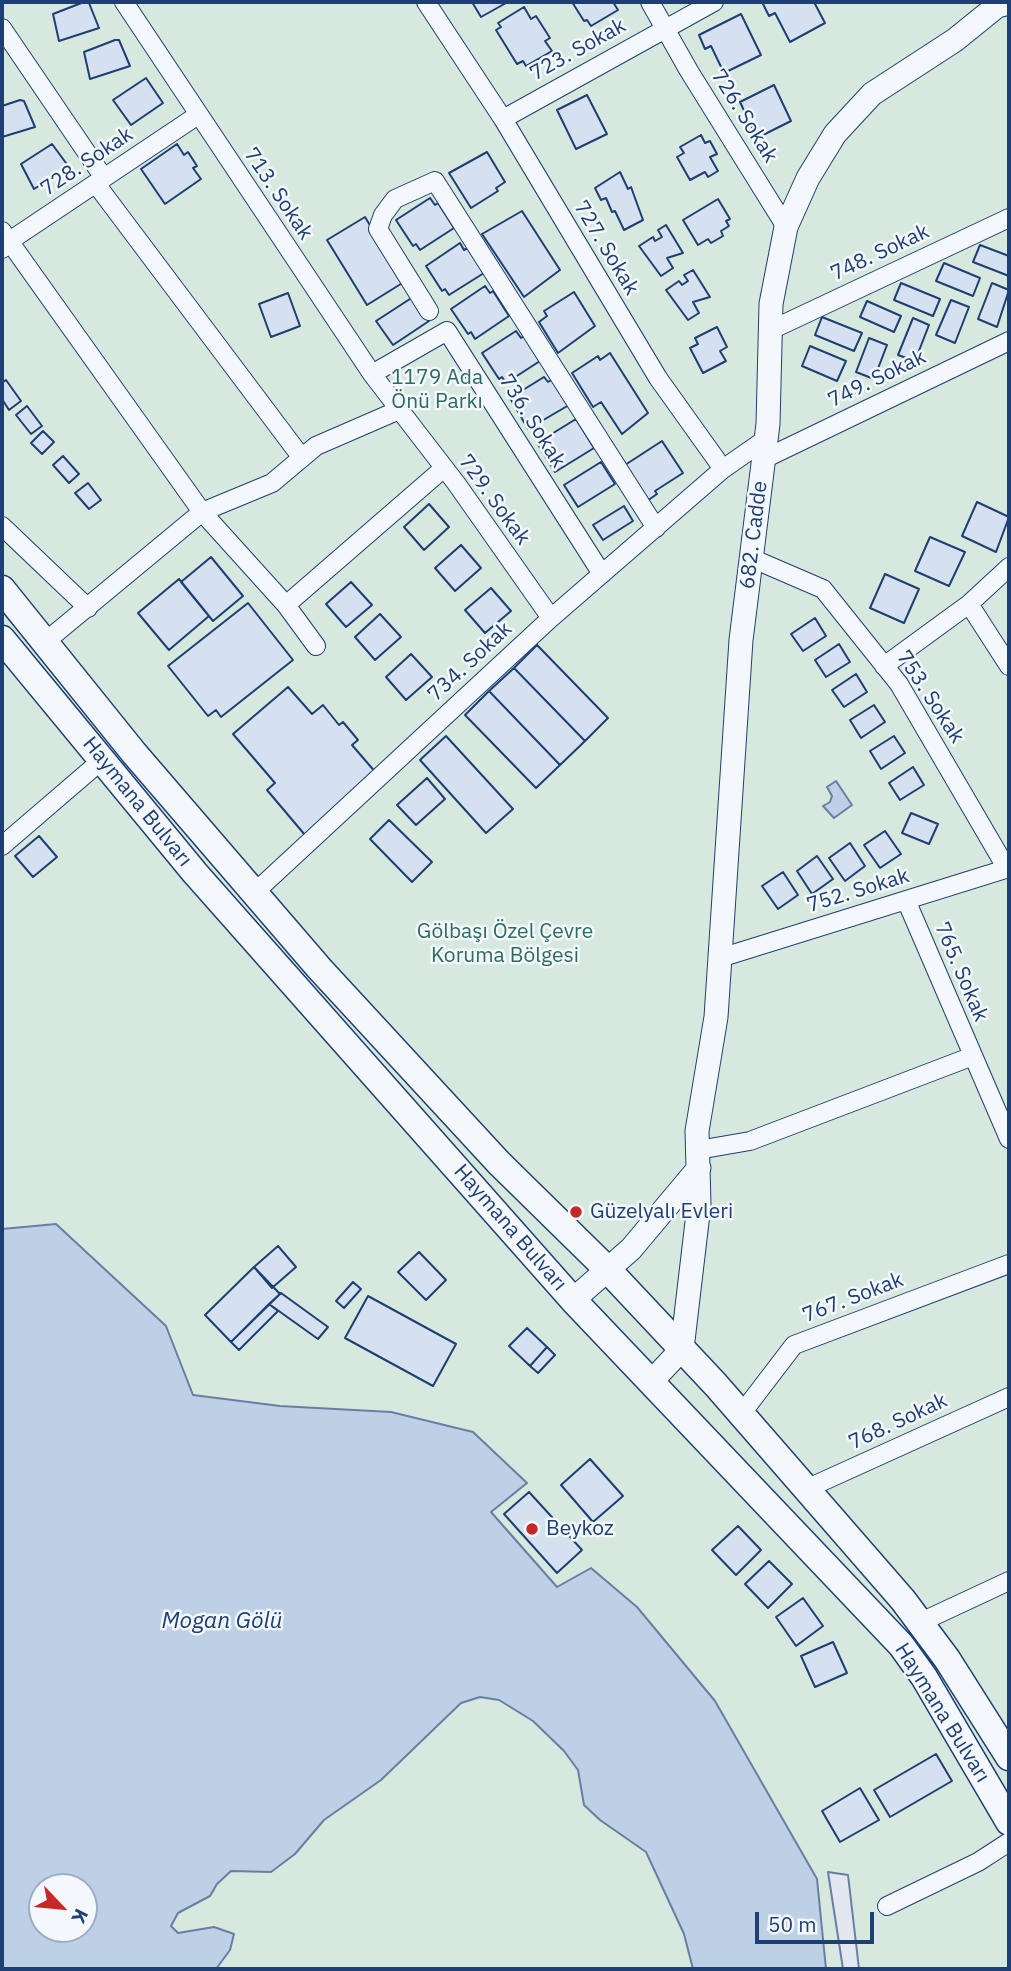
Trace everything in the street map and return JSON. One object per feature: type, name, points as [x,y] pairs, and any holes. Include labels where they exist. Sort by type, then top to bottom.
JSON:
[{"type":"highway","name":"Haymana Bulvarı","points":[[2,589],[253,894],[499,1163],[608,1270],[742,1413],[921,1622],[1006,1744]]},
{"type":"highway","name":"Haymana Bulvarı","points":[[2,639],[195,873],[573,1300],[901,1645],[941,1705],[1009,1822]]},
{"type":"main road","name":"682. Cadde","points":[[682,1349],[699,1205],[698,1131],[716,1017],[741,640],[765,449],[771,304],[786,227],[808,178],[835,134],[872,94],[1002,8]]},
{"type":"main road","points":[[573,1300],[608,1270],[656,1221],[699,1159]]},
{"type":"main road","points":[[652,1381],[682,1349]]},
{"type":"street","name":"713. Sokak","points":[[124,2],[372,374],[399,410]]},
{"type":"street","name":"727. Sokak","points":[[426,2],[503,118],[658,378],[723,469]]},
{"type":"street","name":"726. Sokak","points":[[650,2],[689,71],[786,227]]},
{"type":"street","name":"723. Sokak","points":[[503,118],[714,2]]},
{"type":"street","points":[[2,28],[100,181],[302,458]]},
{"type":"street","name":"728. Sokak","points":[[4,241],[198,115]]},
{"type":"street","points":[[429,311],[378,229],[383,215],[395,199],[435,181],[656,528]]},
{"type":"street","name":"748. Sokak","points":[[771,330],[1009,218]]},
{"type":"street","points":[[4,241],[202,512],[286,605],[316,646]]},
{"type":"street","name":"736. Sokak","points":[[372,374],[447,331],[602,574]]},
{"type":"street","name":"749. Sokak","points":[[765,449],[1009,341]]},
{"type":"street","points":[[45,642],[202,512],[272,483],[316,446],[399,410]]},
{"type":"street","name":"729. Sokak","points":[[399,410],[444,468],[551,618]]},
{"type":"street","points":[[723,469],[765,449]]},
{"type":"street","points":[[286,605],[444,468]]},
{"type":"street","name":"734. Sokak","points":[[253,894],[551,618],[723,469]]},
{"type":"street","points":[[5,536],[88,608]]},
{"type":"street","name":"753. Sokak","points":[[751,558],[823,589],[899,684],[1008,868]]},
{"type":"street","points":[[884,666],[969,604],[1009,567]]},
{"type":"street","points":[[969,604],[1009,666]]},
{"type":"street","points":[[2,846],[102,760]]},
{"type":"street","name":"752. Sokak","points":[[720,958],[1008,868]]},
{"type":"street","name":"765. Sokak","points":[[906,900],[1009,1139]]},
{"type":"street","points":[[699,1159],[973,1056]]},
{"type":"street","name":"767. Sokak","points":[[742,1413],[794,1345],[1009,1264]]},
{"type":"street","name":"768. Sokak","points":[[806,1489],[1009,1397]]},
{"type":"street","points":[[921,1622],[1009,1581]]},
{"type":"street","points":[[887,1906],[978,1863],[1009,1842]]},
{"type":"green space","name":"Gölbaşı Özel Çevre Koruma Bölgesi","points":[[2,2],[1009,2],[1009,1969],[2,1969]]},
{"type":"shaded area","points":[[828,1872],[848,1875],[859,1969],[843,1969]]},
{"type":"water","points":[[836,781],[852,805],[834,818],[823,806],[830,802],[832,796],[827,787]]},
{"type":"water","name":"Mogan Gölü","points":[[56,1224],[166,1326],[193,1395],[280,1406],[391,1412],[473,1432],[527,1483],[491,1512],[557,1587],[591,1568],[637,1607],[715,1701],[817,1879],[826,1969],[693,1969],[684,1934],[646,1852],[600,1820],[584,1805],[578,1770],[564,1751],[533,1721],[499,1700],[480,1697],[461,1703],[381,1780],[324,1820],[295,1854],[271,1872],[231,1871],[217,1884],[210,1896],[178,1913],[171,1926],[178,1933],[214,1927],[234,1934],[230,1950],[216,1969],[2,1969],[2,1229]]},
{"type":"building","points":[[84,2],[89,3],[99,28],[59,41],[53,14]]},
{"type":"building","points":[[472,2],[505,2],[506,3],[481,17]]},
{"type":"building","points":[[572,2],[613,2],[618,10],[591,26],[587,20],[584,21]]},
{"type":"building","points":[[814,2],[825,23],[790,42],[775,13],[769,16],[763,4]]},
{"type":"building","points":[[524,7],[531,19],[536,16],[550,38],[545,41],[552,51],[526,66],[523,61],[517,64],[496,30],[501,27],[498,23]]},
{"type":"building","points":[[741,14],[761,55],[724,73],[711,46],[705,49],[699,35]]},
{"type":"building","points":[[119,40],[130,66],[90,79],[84,52]]},
{"type":"building","points":[[146,78],[163,103],[131,125],[113,100]]},
{"type":"building","points":[[774,85],[791,121],[757,138],[740,102]]},
{"type":"building","points":[[587,95],[607,134],[576,149],[557,110]]},
{"type":"building","points":[[24,101],[35,127],[2,137],[2,106]]},
{"type":"building","points":[[701,135],[705,143],[710,141],[717,154],[710,157],[718,171],[708,177],[705,172],[690,180],[677,157],[684,153],[680,147]]},
{"type":"building","points":[[52,144],[69,167],[34,189],[21,164]]},
{"type":"building","points":[[177,144],[184,155],[188,152],[197,166],[193,168],[201,179],[165,204],[141,169]]},
{"type":"building","points":[[487,152],[505,182],[496,188],[498,191],[471,208],[449,173]]},
{"type":"building","points":[[620,172],[628,189],[631,187],[643,220],[624,230],[615,211],[612,212],[606,198],[601,200],[595,188]]},
{"type":"building","points":[[430,198],[435,205],[438,203],[454,228],[420,250],[416,244],[413,246],[396,220]]},
{"type":"building","points":[[718,199],[730,219],[726,221],[729,226],[721,231],[723,236],[711,243],[708,239],[698,245],[683,220]]},
{"type":"building","points":[[522,211],[560,270],[524,297],[482,234]]},
{"type":"building","points":[[365,217],[404,282],[367,305],[327,240]]},
{"type":"building","points":[[666,225],[683,253],[667,258],[673,268],[661,276],[639,246],[653,237],[655,241],[662,237],[658,230]]},
{"type":"building","points":[[460,243],[464,250],[468,248],[484,273],[449,295],[445,289],[442,291],[426,266]]},
{"type":"building","points":[[980,245],[1009,256],[1009,276],[973,262]]},
{"type":"building","points":[[944,263],[980,278],[973,296],[936,281]]},
{"type":"building","points":[[693,270],[710,297],[693,302],[699,313],[688,320],[666,290],[679,281],[682,285],[688,281],[684,275]]},
{"type":"building","points":[[901,283],[940,299],[933,316],[894,300]]},
{"type":"building","points":[[992,283],[1009,290],[997,327],[978,319]]},
{"type":"building","points":[[485,286],[490,293],[493,291],[509,316],[475,339],[471,332],[468,334],[451,309]]},
{"type":"building","points":[[574,292],[595,326],[558,353],[539,322],[547,316],[544,311]]},
{"type":"building","points":[[288,293],[300,326],[271,337],[259,304]]},
{"type":"building","points":[[413,297],[429,321],[393,345],[376,321]]},
{"type":"building","points":[[951,300],[969,307],[955,343],[936,335]]},
{"type":"building","points":[[867,301],[901,316],[894,332],[860,317]]},
{"type":"building","points":[[822,317],[862,333],[854,351],[815,335]]},
{"type":"building","points":[[913,318],[929,325],[915,361],[898,355]]},
{"type":"building","points":[[717,327],[727,347],[720,351],[726,361],[703,373],[690,348],[698,344],[695,338]]},
{"type":"building","points":[[516,331],[521,338],[524,336],[540,361],[506,383],[502,377],[499,379],[482,353]]},
{"type":"building","points":[[869,338],[887,345],[874,379],[856,372]]},
{"type":"building","points":[[810,346],[846,361],[837,381],[802,366]]},
{"type":"building","points":[[610,353],[648,413],[622,434],[601,402],[593,407],[572,373],[598,356],[600,360]]},
{"type":"building","points":[[544,377],[548,382],[553,379],[569,405],[528,429],[510,398]]},
{"type":"building","points":[[6,380],[21,401],[9,410],[2,399],[2,383]]},
{"type":"building","points":[[27,406],[42,426],[31,434],[16,415]]},
{"type":"building","points":[[576,419],[594,448],[555,472],[537,443]]},
{"type":"building","points":[[43,431],[54,442],[42,454],[31,443]]},
{"type":"building","points":[[662,441],[683,473],[655,491],[657,494],[647,501],[625,465]]},
{"type":"building","points":[[63,456],[79,474],[69,483],[53,465]]},
{"type":"building","points":[[601,462],[615,484],[578,507],[564,485]]},
{"type":"building","points":[[88,483],[101,500],[89,509],[75,493]]},
{"type":"building","points":[[977,502],[1009,517],[996,552],[962,536]]},
{"type":"building","points":[[429,504],[449,527],[424,550],[404,527]]},
{"type":"building","points":[[429,504],[449,527],[424,550],[404,527]]},
{"type":"building","points":[[624,506],[633,521],[603,540],[593,525]]},
{"type":"building","points":[[930,537],[965,552],[949,586],[915,571]]},
{"type":"building","points":[[461,545],[481,568],[455,591],[435,568]]},
{"type":"building","points":[[211,557],[243,596],[213,621],[181,582]]},
{"type":"building","points":[[885,574],[919,589],[904,623],[870,608]]},
{"type":"building","points":[[179,579],[209,616],[169,650],[138,613]]},
{"type":"building","points":[[351,582],[372,605],[346,627],[326,604]]},
{"type":"building","points":[[491,588],[511,611],[485,633],[465,610]]},
{"type":"building","points":[[248,603],[293,660],[221,717],[216,710],[208,716],[168,666]]},
{"type":"building","points":[[380,614],[401,637],[375,660],[355,637]]},
{"type":"building","points":[[815,618],[826,636],[803,651],[791,634]]},
{"type":"building","points":[[839,644],[850,662],[826,677],[815,660]]},
{"type":"building","points":[[537,645],[608,718],[585,741],[514,668]]},
{"type":"building","points":[[411,654],[432,677],[406,700],[386,677]]},
{"type":"building","points":[[514,668],[585,741],[560,765],[489,691]]},
{"type":"building","points":[[856,674],[867,692],[844,707],[832,690]]},
{"type":"building","points":[[288,687],[312,714],[323,705],[339,725],[343,722],[358,740],[352,745],[377,774],[305,835],[267,790],[275,783],[233,734]]},
{"type":"building","points":[[489,691],[560,765],[536,788],[465,715]]},
{"type":"building","points":[[874,705],[885,722],[861,738],[850,720]]},
{"type":"building","points":[[446,736],[513,809],[486,833],[420,760]]},
{"type":"building","points":[[894,736],[905,753],[881,769],[870,751]]},
{"type":"building","points":[[913,767],[924,785],[900,800],[889,783]]},
{"type":"building","points":[[427,778],[445,799],[416,825],[397,805]]},
{"type":"building","points":[[911,813],[938,824],[929,844],[902,833]]},
{"type":"building","points":[[389,820],[432,862],[412,882],[370,839]]},
{"type":"building","points":[[885,831],[901,854],[880,868],[864,845]]},
{"type":"building","points":[[39,836],[57,857],[33,877],[15,856]]},
{"type":"building","points":[[850,843],[865,866],[845,881],[829,858]]},
{"type":"building","points":[[817,856],[833,879],[812,894],[797,871]]},
{"type":"building","points":[[783,872],[798,895],[778,909],[762,886]]},
{"type":"building","points":[[278,1246],[296,1267],[272,1288],[254,1267]]},
{"type":"building","points":[[419,1252],[446,1280],[426,1300],[398,1272]]},
{"type":"building","points":[[254,1267],[280,1294],[231,1342],[205,1315]]},
{"type":"building","points":[[353,1282],[361,1289],[344,1308],[336,1301]]},
{"type":"building","points":[[281,1293],[328,1327],[318,1339],[269,1304]]},
{"type":"building","points":[[368,1296],[456,1344],[433,1386],[345,1338]]},
{"type":"building","points":[[269,1304],[278,1311],[239,1350],[231,1342]]},
{"type":"building","points":[[527,1328],[547,1347],[530,1366],[509,1346]]},
{"type":"building","points":[[547,1347],[555,1355],[538,1373],[530,1366]]},
{"type":"building","points":[[590,1459],[623,1496],[593,1522],[561,1485]]},
{"type":"building","points":[[529,1492],[582,1550],[557,1573],[504,1514]]},
{"type":"building","points":[[738,1526],[761,1550],[736,1575],[712,1550]]},
{"type":"building","points":[[769,1561],[792,1584],[768,1608],[745,1584]]},
{"type":"building","points":[[803,1598],[823,1626],[796,1646],[776,1617]]},
{"type":"building","points":[[833,1642],[847,1673],[815,1687],[801,1656]]},
{"type":"building","points":[[936,1754],[952,1781],[890,1817],[874,1790]]},
{"type":"building","points":[[860,1788],[879,1820],[840,1842],[822,1811]]},
{"type":"place","name":"Güzelyalı Evleri","points":[[576,1212]]},
{"type":"place","name":"Beykoz","points":[[532,1529]]},
{"type":"park label","name":"1179 Ada Önü Parkı","points":[[437,390]]}]
